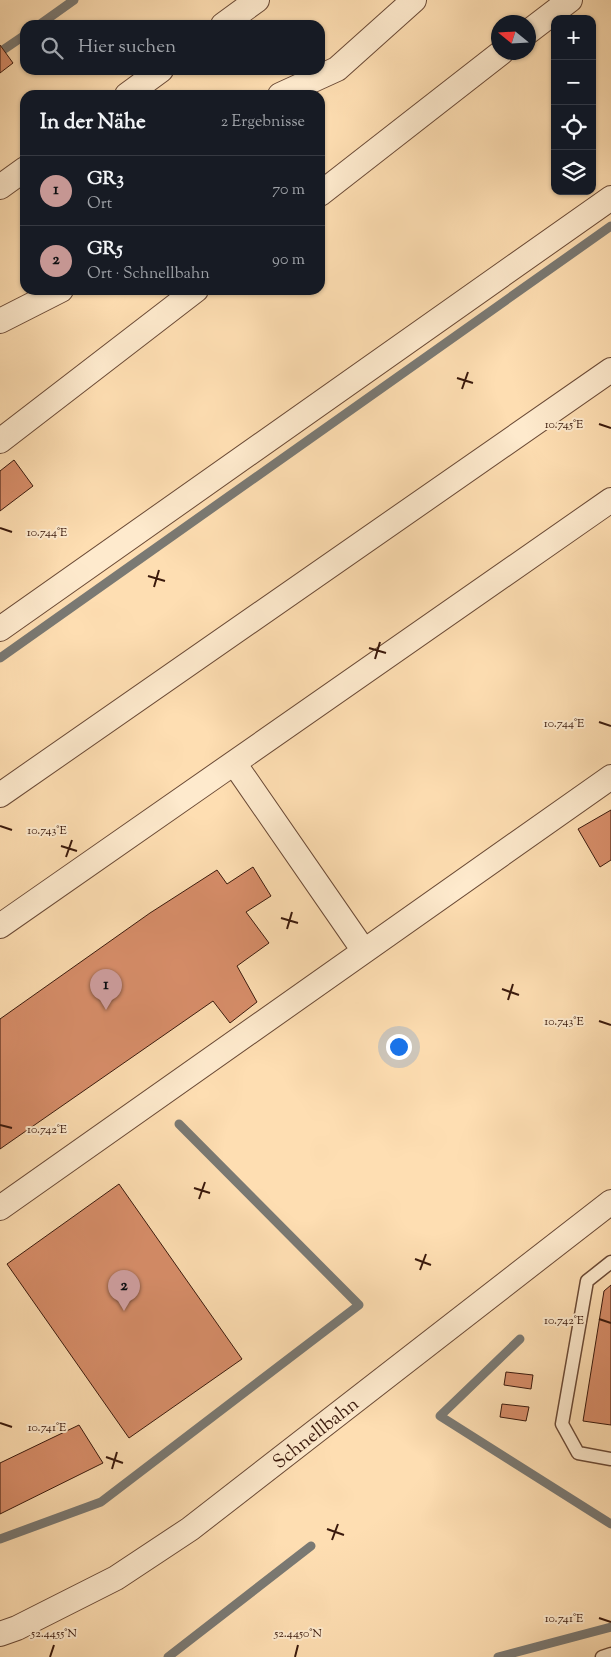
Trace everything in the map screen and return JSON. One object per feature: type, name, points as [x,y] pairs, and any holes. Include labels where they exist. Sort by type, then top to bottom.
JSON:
[{"type":"street","points":[[230,20],[257,0]]},
{"type":"street","points":[[315,90],[414,0]]},
{"type":"street","points":[[536,26],[570,0]]},
{"type":"street","points":[[325,190],[492,60]]},
{"type":"street","points":[[325,74],[337,69]]},
{"type":"street","points":[[134,90],[154,75]]},
{"type":"street","points":[[291,90],[324,75]]},
{"type":"street","points":[[0,629],[611,198]]},
{"type":"street","points":[[0,322],[51,295]]},
{"type":"street","points":[[0,442],[190,295]]},
{"type":"street","points":[[0,795],[611,370]]},
{"type":"street","points":[[0,926],[611,500]]},
{"type":"street","points":[[234,763],[364,951]]},
{"type":"street","points":[[0,1208],[611,777]]},
{"type":"street","name":"Schnellbahn","points":[[0,1634],[17,1628],[116,1578],[190,1529],[611,1202]]},
{"type":"lane","points":[[611,1262],[587,1281],[562,1424],[578,1453],[611,1459]]},
{"type":"lane","points":[[602,1657],[611,1654]]},
{"type":"building","points":[[0,45],[13,63],[0,73]]},
{"type":"building","points":[[14,460],[33,486],[0,511],[0,471]]},
{"type":"building","points":[[611,810],[611,860],[600,867],[578,829]]},
{"type":"building","points":[[253,867],[271,896],[246,912],[269,943],[237,966],[257,1002],[230,1023],[213,1001],[0,1149],[0,1019],[150,913],[217,870],[227,884]]},
{"type":"building","points":[[119,1184],[242,1359],[129,1438],[7,1264]]},
{"type":"building","points":[[611,1285],[611,1425],[583,1421],[604,1291]]},
{"type":"building","points":[[506,1372],[533,1375],[531,1389],[504,1385]]},
{"type":"building","points":[[502,1404],[529,1407],[526,1421],[500,1417]]},
{"type":"building","points":[[79,1425],[103,1463],[0,1514],[0,1463]]},
{"type":"waterway","points":[[46,20],[74,0]]},
{"type":"waterway","points":[[0,52],[20,38]]},
{"type":"waterway","points":[[0,658],[611,226]]},
{"type":"waterway","points":[[0,1539],[101,1502],[359,1305],[179,1124]]},
{"type":"waterway","points":[[520,1339],[440,1416],[611,1524]]},
{"type":"waterway","points":[[168,1657],[311,1546]]},
{"type":"waterway","points":[[498,1657],[611,1627]]},
{"type":"place","name":"GR3","points":[[106,1010]]},
{"type":"place","name":"GR5","points":[[124,1311]]}]
